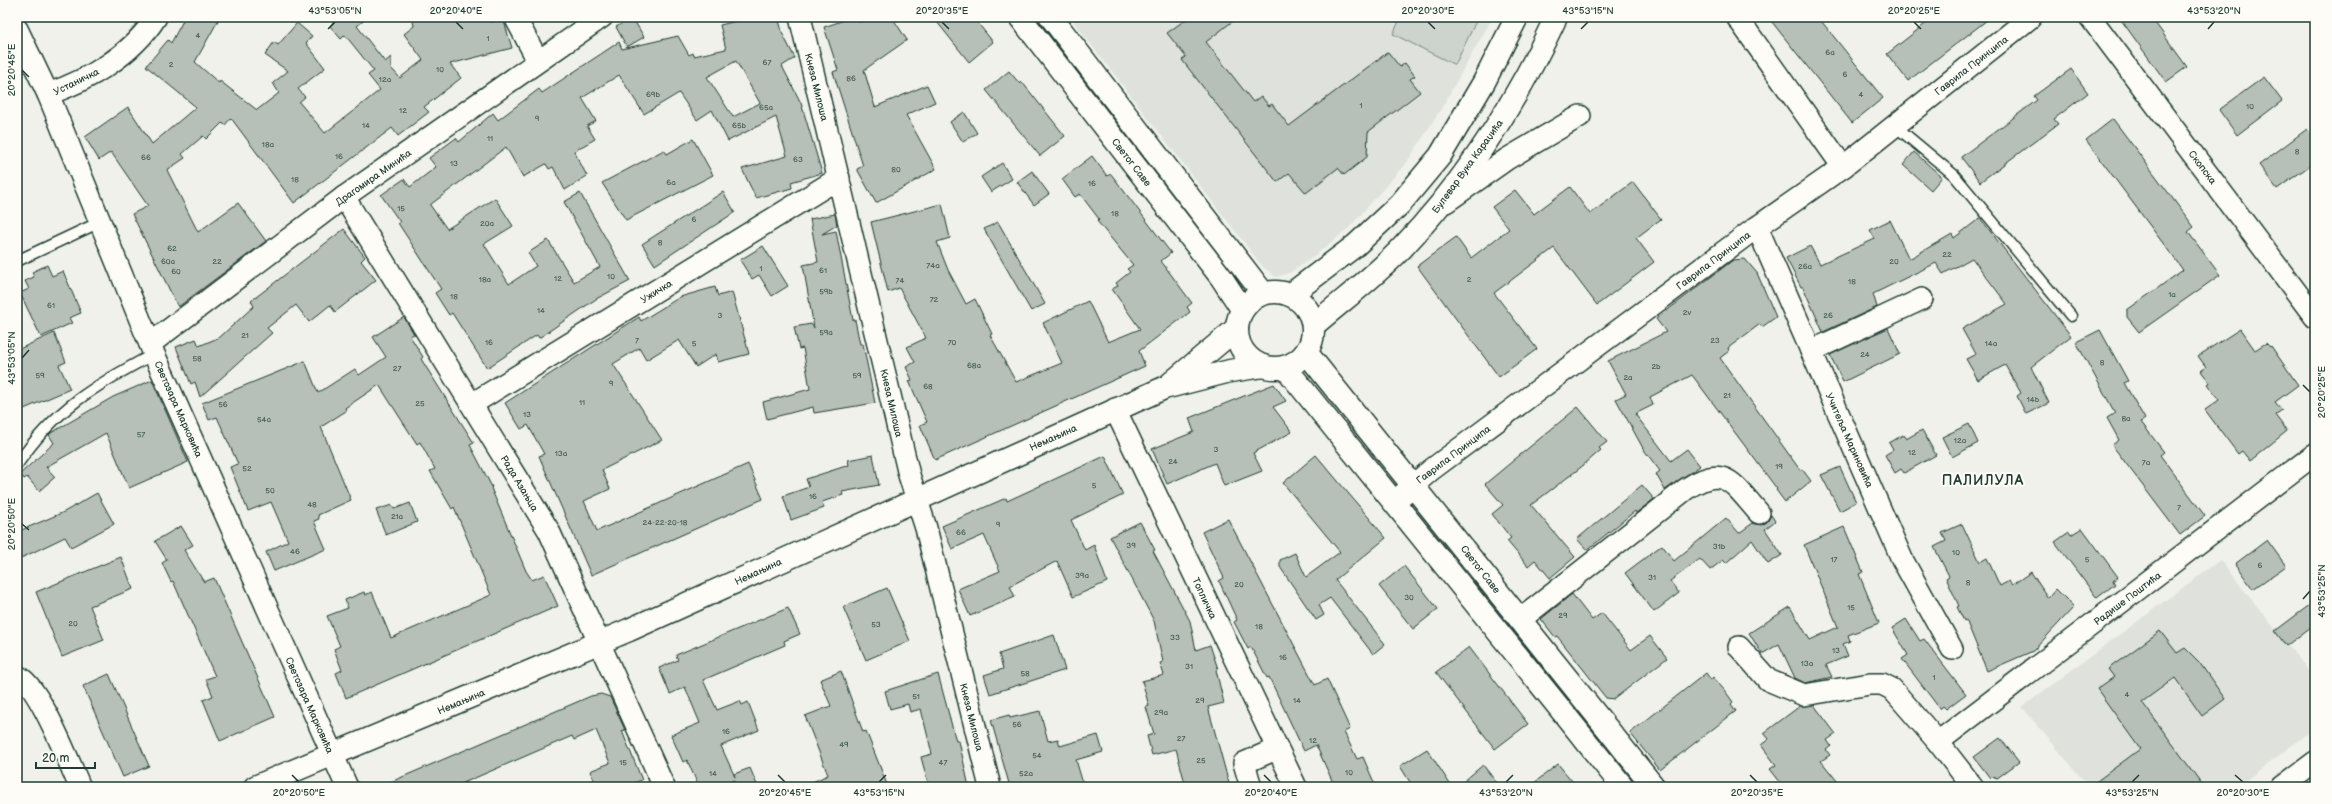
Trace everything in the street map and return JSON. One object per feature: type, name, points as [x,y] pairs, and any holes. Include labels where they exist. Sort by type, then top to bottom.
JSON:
[{"type":"main road","name":"Светог Саве","points":[[1020,17],[1216,271],[1239,319]]},
{"type":"main road","points":[[1051,17],[1263,293]]},
{"type":"main road","points":[[1290,295],[1356,245],[1400,204],[1440,156],[1484,82],[1517,17]]},
{"type":"main road","name":"Булевар Вука Караџића","points":[[1314,325],[1400,250],[1437,208],[1496,128],[1533,66],[1556,17]]},
{"type":"main road","points":[[1164,388],[1239,319],[1251,300],[1263,293],[1274,291],[1290,295],[1298,299],[1306,308],[1314,325],[1311,343],[1306,352],[1296,362],[1278,369],[1262,366],[1243,352],[1238,340],[1239,319]]},
{"type":"main road","name":"Светог Саве","points":[[1306,352],[1654,787]]},
{"type":"main road","name":"Немањина","points":[[255,787],[600,642],[1164,388],[1230,371],[1262,366]]},
{"type":"main road","points":[[1285,367],[1623,787]]},
{"type":"street","name":"Устаничка","points":[[48,94],[92,75],[121,55],[156,17]]},
{"type":"street","points":[[516,17],[538,61]]},
{"type":"street","name":"Драгомира Минића","points":[[152,349],[344,197],[602,17]]},
{"type":"street","name":"Кнеза Милоша","points":[[800,17],[916,499],[926,528],[990,787]]},
{"type":"street","points":[[1737,17],[1843,167]]},
{"type":"street","name":"Гаврила Принципа","points":[[1394,502],[1413,484],[1757,227],[1843,167],[2031,17]]},
{"type":"street","name":"Скопска","points":[[2090,17],[2315,317]]},
{"type":"street","name":"Светозара Марковића","points":[[17,29],[48,94],[152,349],[347,787]]},
{"type":"street","points":[[1437,208],[1507,159],[1580,116]]},
{"type":"street","name":"Ужичка","points":[[472,404],[839,178]]},
{"type":"street","name":"Рада Азањца","points":[[344,197],[549,531],[664,787]]},
{"type":"street","name":"Учитеља Мариновића","points":[[1757,227],[1902,559],[1952,650]]},
{"type":"street","points":[[1811,350],[1922,299]]},
{"type":"street","name":"Топличка","points":[[1115,409],[1276,749],[1296,787]]},
{"type":"street","name":"Радише Поштића","points":[[1938,742],[2315,454]]},
{"type":"street","points":[[1521,619],[1686,489],[1705,478],[1717,476],[1728,481],[1759,513]]},
{"type":"street","points":[[1739,647],[1768,680],[1804,695],[1870,684],[1882,684],[1892,689],[1938,742],[1973,787]]},
{"type":"street","points":[[19,677],[40,700],[80,787]]},
{"type":"street","points":[[1251,787],[1244,763],[1276,749]]},
{"type":"street","points":[[2282,787],[2315,762]]},
{"type":"lane","points":[[1894,125],[1954,175],[2071,316]]},
{"type":"lane","points":[[17,261],[100,222]]},
{"type":"lane","points":[[17,465],[48,424],[66,408],[152,349]]},
{"type":"shaded area","points":[[1070,17],[1493,17],[1441,109],[1407,162],[1349,228],[1308,261],[1289,273],[1276,277],[1262,266]]},
{"type":"shaded area","points":[[1401,17],[1478,17],[1455,65],[1393,34]]},
{"type":"shaded area","points":[[2220,560],[2315,679],[2315,728],[2237,787],[2089,787],[2022,707]]},
{"type":"building","points":[[185,17],[220,17],[195,62],[219,83],[220,81],[257,110],[279,93],[273,83],[288,71],[265,55],[274,42],[278,45],[297,23],[312,36],[306,43],[325,68],[298,89],[305,97],[299,102],[325,133],[380,90],[368,75],[374,71],[345,35],[341,39],[330,26],[340,17],[368,17],[357,26],[385,62],[391,57],[391,68],[400,78],[423,60],[404,34],[414,26],[412,17],[488,17],[490,22],[503,18],[512,48],[450,64],[461,78],[424,107],[429,112],[398,136],[392,128],[294,203],[231,118],[225,125],[222,123],[206,139],[203,136],[182,154],[185,158],[167,170],[198,232],[238,203],[266,241],[178,307],[132,214],[148,206],[111,152],[99,160],[85,137],[128,107],[152,144],[196,107],[146,66],[168,40],[171,43]]},
{"type":"building","points":[[632,17],[644,37],[627,47],[616,27]]},
{"type":"building","points":[[753,17],[778,17],[783,35],[795,58],[782,66],[801,103],[822,173],[791,182],[792,188],[756,198],[742,169],[787,156],[776,117],[728,141],[712,110],[697,120],[679,93],[644,114],[619,75],[582,98],[596,121],[587,126],[595,139],[574,151],[587,176],[565,190],[553,167],[549,169],[546,164],[523,177],[506,147],[430,205],[447,229],[495,198],[513,226],[484,244],[509,284],[536,266],[528,253],[548,240],[574,282],[600,267],[564,202],[580,193],[630,281],[596,299],[539,338],[537,335],[487,368],[452,313],[449,315],[435,293],[441,289],[398,223],[400,222],[381,195],[404,179],[410,187],[436,167],[429,158],[456,138],[459,142],[493,113],[498,120],[539,89],[542,93],[619,42],[622,49],[678,36],[689,55],[693,53],[694,56],[726,49],[720,25]],"holes":[[[736,61],[760,103],[733,117],[707,77]]]},
{"type":"building","points":[[857,17],[859,22],[875,17],[892,17],[907,40],[864,70],[875,107],[927,85],[935,102],[906,115],[936,169],[876,203],[857,169],[863,166],[833,72],[838,70],[824,27]]},
{"type":"building","points":[[933,17],[973,17],[993,42],[969,62]]},
{"type":"building","points":[[1189,17],[1238,17],[1206,42],[1253,102],[1261,96],[1269,106],[1272,104],[1289,126],[1388,52],[1400,67],[1405,63],[1415,76],[1410,79],[1420,92],[1368,132],[1367,157],[1344,175],[1338,168],[1306,193],[1289,173],[1277,182],[1182,60],[1186,57],[1167,33]]},
{"type":"building","points":[[1768,17],[1818,17],[1883,98],[1852,123]]},
{"type":"building","points":[[1934,17],[1991,17],[1908,81],[1887,54]]},
{"type":"building","points":[[2119,17],[2151,17],[2187,67],[2166,82]]},
{"type":"building","points":[[2071,69],[2088,93],[2054,119],[2058,124],[1980,182],[1961,157],[2037,100],[2034,96]]},
{"type":"building","points":[[1009,71],[1020,84],[1022,82],[1065,136],[1040,156],[986,90]]},
{"type":"building","points":[[2264,77],[2282,101],[2237,135],[2219,110]]},
{"type":"building","points":[[964,112],[977,133],[963,142],[950,122]]},
{"type":"building","points":[[2113,119],[2194,227],[2188,232],[2220,275],[2139,332],[2127,317],[2127,310],[2183,270],[2086,140]]},
{"type":"building","points":[[2307,129],[2315,140],[2315,162],[2277,189],[2259,165]]},
{"type":"building","points":[[693,139],[713,175],[626,220],[602,183],[664,150],[667,154]]},
{"type":"building","points":[[1914,152],[1942,177],[1931,190],[1903,165]]},
{"type":"building","points":[[1092,156],[1107,176],[1111,174],[1171,253],[1161,261],[1192,303],[1187,307],[1190,312],[1139,351],[1145,366],[935,460],[920,425],[927,422],[909,381],[912,380],[906,367],[915,362],[907,347],[926,338],[899,288],[888,292],[871,222],[942,204],[950,238],[937,242],[948,270],[966,304],[975,299],[992,334],[990,335],[1016,382],[1062,363],[1043,323],[1088,301],[1108,342],[1140,329],[1112,289],[1118,286],[1116,283],[1130,272],[1127,269],[1133,265],[1097,221],[1099,219],[1080,194],[1075,197],[1062,179]]},
{"type":"building","points":[[1002,163],[1012,179],[991,192],[981,177]]},
{"type":"building","points":[[1032,171],[1049,194],[1034,205],[1017,182]]},
{"type":"building","points":[[1633,182],[1661,219],[1636,238],[1654,262],[1597,305],[1554,248],[1494,293],[1537,349],[1499,377],[1417,266],[1456,237],[1471,258],[1509,229],[1492,207],[1515,190],[1534,214],[1570,187],[1590,214]]},
{"type":"building","points":[[723,192],[735,212],[655,265],[642,244]]},
{"type":"building","points":[[835,214],[837,225],[822,234],[836,231],[853,320],[855,320],[860,344],[863,344],[875,403],[814,413],[813,407],[767,419],[763,402],[810,389],[803,348],[799,349],[794,327],[811,324],[814,328],[803,265],[818,262],[810,219]]},
{"type":"building","points":[[1980,218],[2071,336],[2031,367],[2049,403],[2026,414],[2017,396],[2021,393],[2005,365],[1978,380],[1966,359],[1976,354],[1962,329],[2007,304],[1972,258],[1943,274],[1936,263],[1873,294],[1877,307],[1823,332],[1803,287],[1801,287],[1786,258],[1810,246],[1820,264],[1875,239],[1870,230],[1890,220],[1909,259],[1952,234],[1954,238]]},
{"type":"building","points":[[998,222],[1045,304],[1031,311],[984,229]]},
{"type":"building","points":[[344,229],[365,257],[361,261],[376,280],[335,312],[330,305],[309,322],[296,305],[267,328],[272,333],[200,397],[195,382],[191,384],[176,347],[196,339],[199,346],[220,337],[254,306],[251,301]]},
{"type":"building","points":[[763,246],[788,286],[772,296],[759,275],[752,279],[740,260]]},
{"type":"building","points":[[1745,259],[1757,273],[1776,317],[1762,327],[1760,324],[1728,348],[1729,351],[1720,358],[1800,470],[1802,469],[1811,481],[1785,502],[1776,490],[1777,489],[1692,375],[1650,397],[1653,405],[1635,414],[1671,461],[1687,449],[1700,466],[1665,490],[1656,474],[1660,471],[1644,450],[1616,399],[1626,394],[1608,361],[1666,332],[1656,319],[1733,260]]},
{"type":"building","points":[[47,265],[52,276],[63,271],[81,313],[69,318],[72,323],[41,337],[20,293],[29,289],[25,281],[34,277],[32,272]]},
{"type":"building","points":[[715,287],[718,296],[732,292],[749,354],[718,362],[716,354],[696,367],[679,340],[646,360],[639,348],[613,364],[662,440],[602,470],[610,489],[584,501],[597,531],[748,464],[763,499],[591,575],[539,456],[544,454],[528,425],[521,429],[505,403],[639,317],[641,321],[680,297]]},
{"type":"building","points":[[404,317],[414,334],[410,336],[423,357],[421,359],[474,443],[470,445],[492,487],[491,488],[526,571],[532,580],[544,575],[558,606],[346,698],[336,673],[342,670],[334,649],[340,646],[327,616],[348,608],[345,600],[364,592],[365,595],[372,592],[391,638],[491,595],[454,507],[452,509],[430,471],[435,469],[420,442],[417,444],[379,385],[345,408],[346,411],[321,427],[351,500],[318,515],[319,519],[314,521],[326,549],[274,571],[266,552],[288,541],[271,502],[248,511],[230,467],[238,464],[217,417],[209,420],[202,403],[305,361],[318,393],[355,369],[359,375],[386,357],[373,337]]},
{"type":"building","points":[[1888,328],[1900,354],[1843,382],[1830,355]]},
{"type":"building","points":[[2240,329],[2255,350],[2266,343],[2270,347],[2271,346],[2298,385],[2275,402],[2282,410],[2275,415],[2287,431],[2250,461],[2242,451],[2238,454],[2205,410],[2219,400],[2207,384],[2210,383],[2201,371],[2206,367],[2198,356]]},
{"type":"building","points":[[2100,330],[2128,381],[2124,383],[2145,419],[2141,422],[2164,452],[2160,455],[2205,516],[2180,535],[2112,445],[2119,440],[2107,418],[2115,413],[2076,342]]},
{"type":"building","points":[[54,333],[66,362],[59,365],[70,389],[17,412],[17,350]]},
{"type":"building","points":[[152,380],[188,462],[129,488],[106,433],[46,467],[55,477],[39,491],[27,477],[24,479],[20,474],[54,443],[49,435],[51,433],[113,397]]},
{"type":"building","points":[[1274,384],[1286,401],[1273,407],[1292,432],[1253,453],[1262,471],[1224,486],[1215,463],[1167,484],[1152,449],[1194,432],[1189,418]]},
{"type":"building","points":[[1578,407],[1607,442],[1599,448],[1601,450],[1580,468],[1531,505],[1575,557],[1550,578],[1535,560],[1528,566],[1507,541],[1511,538],[1492,514],[1503,505],[1485,484]]},
{"type":"building","points":[[1969,424],[1978,443],[1952,457],[1942,437]]},
{"type":"building","points":[[1922,430],[1936,455],[1904,473],[1901,469],[1895,473],[1885,455],[1893,450],[1889,443],[1903,435],[1906,439]]},
{"type":"building","points":[[873,455],[879,485],[842,492],[843,495],[822,502],[824,508],[791,520],[783,496],[809,487],[806,479],[849,465],[848,460]]},
{"type":"building","points":[[1316,455],[1386,538],[1335,580],[1385,644],[1373,654],[1330,598],[1319,605],[1324,615],[1316,620],[1280,567],[1280,560],[1295,553],[1306,577],[1340,552],[1283,483]]},
{"type":"building","points":[[1105,456],[1123,495],[1071,520],[1085,550],[1094,545],[1107,582],[1073,597],[1057,561],[1010,586],[1015,597],[970,616],[958,589],[1000,571],[984,535],[952,549],[942,526],[1006,498],[1007,501]]},
{"type":"building","points":[[1840,467],[1856,502],[1840,511],[1821,475]]},
{"type":"building","points":[[1642,485],[1654,499],[1636,513],[1635,511],[1587,550],[1577,539]]},
{"type":"building","points":[[97,493],[114,524],[71,547],[65,537],[17,560],[17,532],[64,512]]},
{"type":"building","points":[[410,503],[417,522],[386,535],[376,510],[392,505],[394,509]]},
{"type":"building","points":[[1771,515],[1775,521],[1765,529],[1782,555],[1768,564],[1752,540],[1726,563],[1723,560],[1710,570],[1700,559],[1670,581],[1679,593],[1654,612],[1625,573],[1662,545],[1674,561],[1726,518],[1739,533],[1753,523],[1761,525],[1767,522]]},
{"type":"building","points":[[1228,519],[1315,685],[1327,679],[1350,729],[1344,732],[1357,759],[1363,757],[1376,787],[1335,787],[1316,745],[1304,751],[1269,677],[1267,678],[1251,647],[1248,649],[1234,622],[1237,620],[1219,581],[1224,578],[1202,532]]},
{"type":"building","points":[[1140,522],[1155,550],[1153,551],[1190,621],[1196,650],[1210,645],[1218,669],[1216,670],[1224,703],[1208,707],[1230,787],[1186,787],[1176,749],[1152,755],[1147,736],[1154,734],[1146,707],[1149,706],[1142,681],[1164,675],[1160,663],[1163,662],[1154,621],[1110,537]]},
{"type":"building","points":[[1962,524],[1980,562],[1987,558],[2000,586],[2009,581],[2012,585],[2031,572],[2048,598],[2056,589],[2074,607],[2033,651],[1987,671],[1966,620],[1964,621],[1957,607],[1959,606],[1946,578],[1949,576],[1934,547],[1946,541],[1942,533]]},
{"type":"building","points":[[181,526],[193,545],[184,550],[204,582],[214,578],[275,717],[220,741],[203,700],[213,696],[206,679],[215,676],[173,581],[171,582],[162,563],[167,560],[155,541]]},
{"type":"building","points":[[1844,527],[1863,572],[1859,574],[1879,623],[1848,635],[1850,641],[1843,644],[1848,656],[1826,665],[1832,677],[1805,683],[1795,678],[1779,644],[1762,654],[1749,633],[1790,607],[1810,640],[1838,627],[1804,545]]},
{"type":"building","points":[[2082,528],[2118,577],[2113,581],[2115,584],[2097,598],[2055,542],[2069,532],[2071,535]]},
{"type":"building","points":[[2267,540],[2286,566],[2253,589],[2235,564]]},
{"type":"building","points":[[121,557],[133,589],[90,606],[104,640],[62,657],[36,592]]},
{"type":"building","points":[[1404,566],[1438,609],[1413,629],[1379,586]]},
{"type":"building","points":[[887,588],[910,641],[866,660],[843,607]]},
{"type":"building","points":[[1572,594],[1592,620],[1602,613],[1631,650],[1650,636],[1667,658],[1614,699],[1606,698],[1557,636],[1555,637],[1541,619]]},
{"type":"building","points":[[2315,601],[2315,624],[2286,646],[2275,631]]},
{"type":"building","points":[[788,608],[800,634],[784,641],[785,645],[703,680],[717,710],[740,701],[742,705],[748,702],[759,730],[721,746],[735,777],[734,774],[750,768],[758,787],[737,787],[735,780],[719,787],[699,787],[687,760],[683,762],[671,735],[700,723],[685,687],[670,694],[659,668],[678,660],[676,655]]},
{"type":"building","points":[[1906,619],[1920,641],[1924,639],[1966,694],[1946,709],[1943,706],[1940,709],[1902,659],[1908,655],[1892,628]]},
{"type":"building","points":[[2160,631],[2177,653],[2185,648],[2199,662],[2225,699],[2202,716],[2175,678],[2142,702],[2204,787],[2089,787],[2140,749],[2097,689],[2114,677],[2108,669]]},
{"type":"building","points":[[1054,635],[1065,670],[990,694],[984,675],[1003,669],[999,654]]},
{"type":"building","points":[[1469,647],[1528,724],[1495,749],[1436,672]]},
{"type":"building","points":[[841,671],[863,732],[866,731],[888,787],[801,787],[828,775],[805,716],[831,706],[820,680]]},
{"type":"building","points":[[1706,673],[1711,680],[1713,677],[1725,691],[1733,702],[1731,704],[1736,711],[1660,770],[1630,733]]},
{"type":"building","points":[[109,674],[149,766],[123,777],[83,686]]},
{"type":"building","points":[[938,674],[956,741],[959,741],[969,787],[929,787],[921,757],[932,754],[921,709],[910,712],[908,704],[890,709],[885,691]]},
{"type":"building","points":[[601,694],[610,697],[625,730],[622,731],[642,780],[623,787],[597,787],[590,771],[610,763],[596,730],[574,740],[572,736],[454,787],[379,787],[591,696]]},
{"type":"building","points":[[1814,705],[1836,734],[1827,740],[1831,746],[1826,750],[1830,755],[1821,761],[1842,787],[1784,787],[1770,769],[1776,765],[1761,745],[1769,739],[1764,733],[1800,706]]},
{"type":"building","points":[[1040,711],[1048,741],[1058,739],[1060,746],[1098,735],[1103,752],[1076,760],[1084,787],[1010,787],[991,720],[1009,715],[1010,718]]},
{"type":"building","points":[[2000,738],[2019,762],[1996,779],[1994,776],[1990,778],[1974,757]]},
{"type":"building","points":[[1427,749],[1452,787],[1413,787],[1400,766]]},
{"type":"building","points":[[1558,764],[1577,787],[1529,787]]},
{"type":"building","points":[[1483,765],[1500,787],[1457,787]]},
{"type":"district","name":"ПАЛИЛУЛА","points":[[1983,480]]}]
